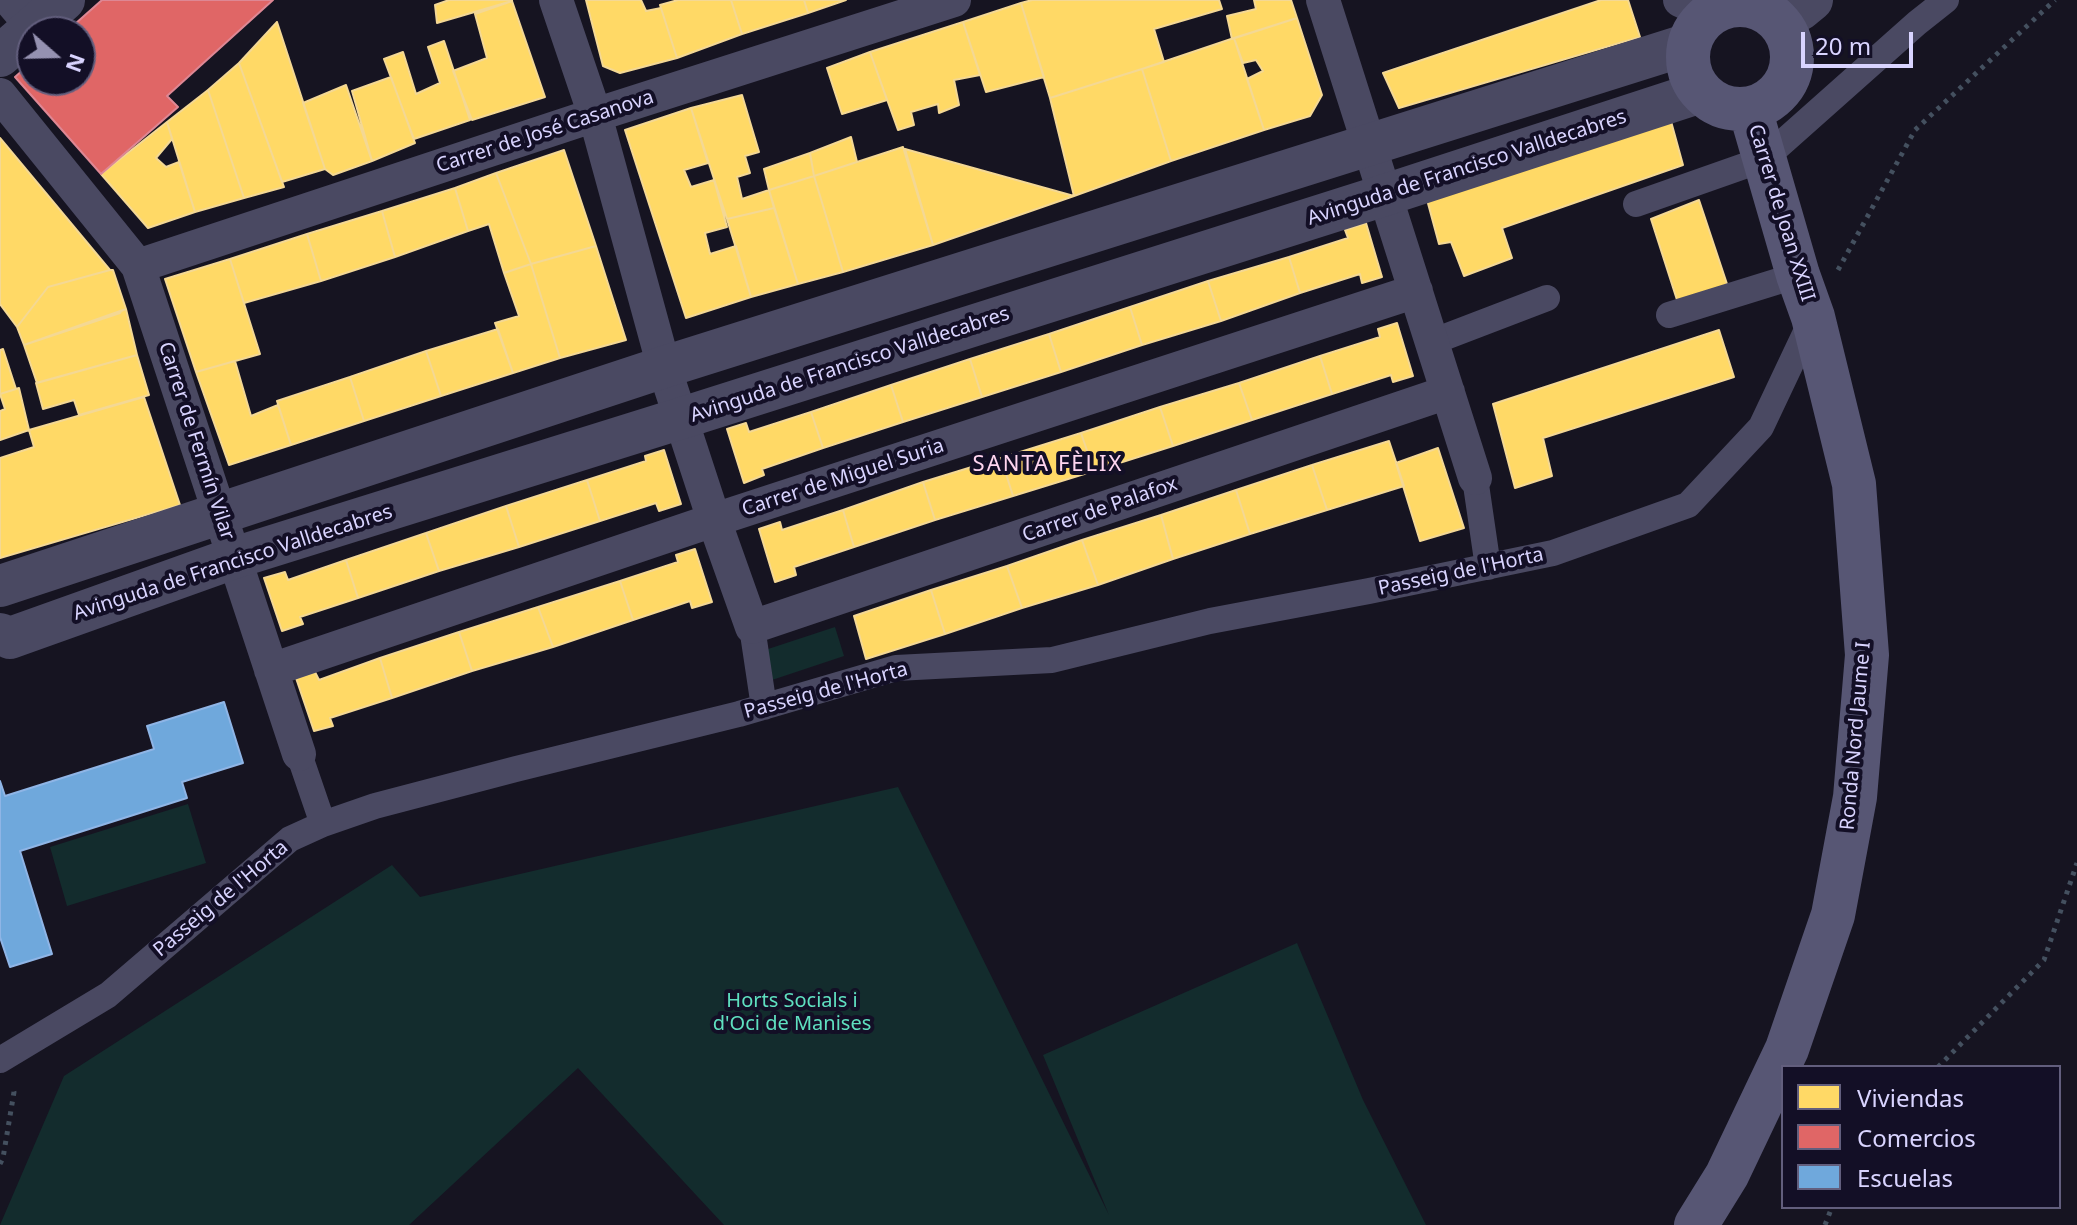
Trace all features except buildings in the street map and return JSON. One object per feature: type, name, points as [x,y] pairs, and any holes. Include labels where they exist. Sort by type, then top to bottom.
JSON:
[{"type":"main road","points":[[1738,12],[1788,36],[1793,57],[1790,74],[1781,91],[1767,102],[1750,109],[1732,110],[1715,103],[1701,92],[1688,62],[1738,12]]},
{"type":"main road","name":"Carrer de Joan XXIII","points":[[1750,109],[1813,317]]},
{"type":"main road","name":"Ronda Nord Jaume I","points":[[1696,1225],[1727,1175],[1787,1049],[1833,915],[1855,797],[1867,655],[1854,484],[1813,317]]},
{"type":"street","points":[[0,56],[21,14],[64,0]]},
{"type":"street","points":[[556,0],[595,115],[664,367],[752,627],[764,707]]},
{"type":"street","name":"Carrer de José Casanova","points":[[138,266],[954,0]]},
{"type":"street","points":[[1323,0],[1475,478],[1488,567]]},
{"type":"street","points":[[1636,204],[1764,159],[1946,0]]},
{"type":"street","points":[[0,586],[664,367],[1369,146],[1738,12]]},
{"type":"street","name":"Avinguda de Francisco Valldecabres","points":[[0,634],[10,638],[234,558],[1385,195],[1701,92]]},
{"type":"street","name":"Carrer de Fermín Vilar","points":[[0,95],[138,266],[323,824]]},
{"type":"street","points":[[1669,315],[1798,275]]},
{"type":"street","name":"Carrer de Miguel Suria","points":[[271,670],[714,520],[1416,291]]},
{"type":"street","points":[[1432,342],[1547,298]]},
{"type":"street","name":"Passeig de l'Horta","points":[[1,1056],[108,995],[290,839],[375,806],[764,707],[896,668],[1052,660],[1210,621],[1553,553],[1688,505],[1761,427],[1813,317]]},
{"type":"street","name":"Carrer de Palafox","points":[[752,627],[1448,392]]},
{"type":"path","points":[[1813,317],[1915,130],[2055,0]]},
{"type":"path","points":[[1940,1065],[2044,960],[2077,863]]},
{"type":"path","points":[[0,1164],[14,1092],[1,1056]]},
{"type":"green space","points":[[835,627],[844,656],[772,680],[762,651]]},
{"type":"green space","name":"Horts Socials i d'Oci de Manises","points":[[898,787],[1109,1215],[1043,1055],[1297,943],[1363,1100],[1426,1225],[724,1225],[578,1068],[409,1225],[0,1225],[64,1076],[392,865],[420,897]]},
{"type":"green space","points":[[188,804],[206,863],[67,906],[50,847]]},
{"type":"district","name":"SANTA FÈLIX","points":[[1048,465]]}]
